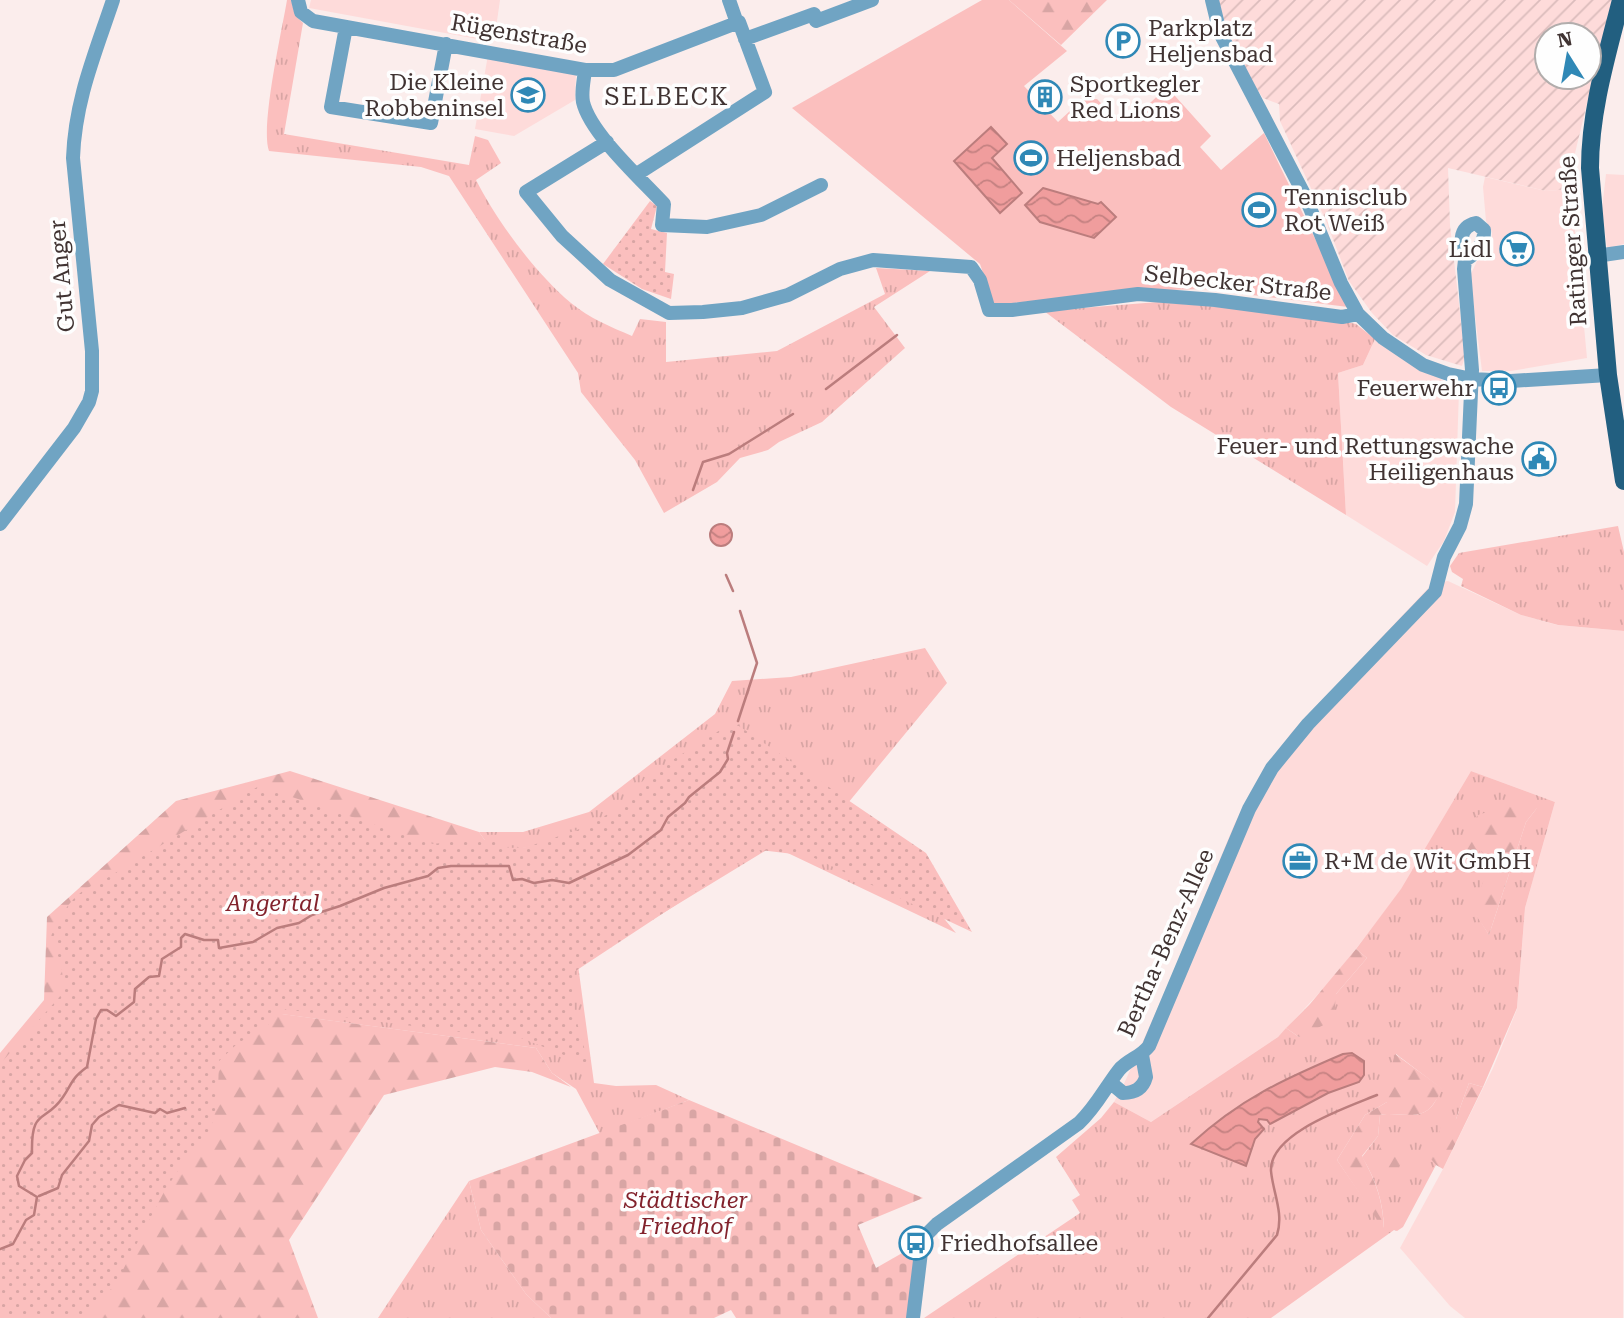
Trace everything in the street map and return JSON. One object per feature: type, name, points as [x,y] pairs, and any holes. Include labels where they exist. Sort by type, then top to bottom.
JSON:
[{"type":"main road","name":"Ratinger Straße","points":[[1621,0],[1601,80],[1591,138],[1590,168],[1608,375],[1624,481]]},
{"type":"street","name":"Gut Anger","points":[[0,524],[74,428],[89,402],[92,391],[92,351],[73,158],[74,132],[82,92],[113,0]]},
{"type":"street","name":"Rügenstraße","points":[[298,0],[301,12],[308,19],[585,69],[614,71],[738,23]]},
{"type":"street","points":[[637,174],[765,92],[729,0]]},
{"type":"street","points":[[745,39],[814,14],[816,21],[872,0]]},
{"type":"street","name":"Selbecker Straße","points":[[1212,0],[1220,33],[1305,195],[1342,284],[1358,314],[1383,338],[1423,365],[1472,379],[1511,381],[1608,375]]},
{"type":"street","points":[[346,27],[331,107],[431,123],[446,44]]},
{"type":"street","points":[[585,69],[583,102],[589,117],[607,142],[664,204],[662,225],[707,227],[761,215],[821,185]]},
{"type":"street","name":"Selbecker Straße","points":[[607,142],[526,192],[562,236],[610,280],[669,313],[703,313],[742,308],[788,295],[840,270],[873,260],[971,267],[980,280],[989,310],[1012,310],[1138,294],[1215,300],[1342,317],[1358,314]]},
{"type":"street","points":[[1596,256],[1624,252]]},
{"type":"street","name":"Bertha-Benz-Allee","points":[[913,1318],[922,1244],[930,1230],[1079,1123],[1095,1106],[1121,1067],[1142,1055],[1149,1046],[1170,999],[1257,792],[1272,768],[1308,724],[1431,597],[1438,584],[1444,556],[1460,526],[1466,504],[1472,379],[1465,260]]},
{"type":"street","points":[[1111,1083],[1123,1093],[1138,1090],[1146,1077],[1142,1055]]},
{"type":"shaded area","points":[[311,0],[500,0],[494,42],[309,8]]},
{"type":"shaded area","points":[[1218,0],[1612,0],[1603,37],[1603,21],[1533,21],[1533,91],[1590,91],[1569,178],[1571,189],[1546,191],[1448,168],[1450,225],[1465,357],[1462,366],[1426,355],[1393,335],[1372,313],[1349,281],[1326,221],[1280,121],[1279,104],[1263,98],[1237,60],[1223,25]]},
{"type":"shaded area","name":"Die Kleine Robbeninsel","points":[[488,55],[576,72],[575,100],[514,136],[475,129]]},
{"type":"shaded area","points":[[1606,174],[1624,175],[1624,244],[1607,248],[1602,209]]},
{"type":"shaded area","points":[[1485,177],[1546,191],[1571,189],[1587,358],[1511,371],[1482,371],[1470,276],[1477,261],[1492,242],[1492,232],[1486,221],[1483,187]]},
{"type":"shaded area","points":[[1375,339],[1459,390],[1455,512],[1444,541],[1427,566],[1346,515],[1338,373],[1363,365]]},
{"type":"shaded area","points":[[1448,581],[1521,615],[1557,625],[1624,631],[1623,1318],[1465,1318],[1450,1306],[1400,1248],[1493,1068],[1517,1009],[1525,908],[1555,802],[1471,771],[1401,890],[1335,976],[1278,1037],[1151,1122],[1114,1102],[1167,987],[1234,825],[1269,763],[1292,732],[1433,583]]},
{"type":"green space","points":[[287,0],[291,0],[295,15],[303,23],[284,134],[469,165],[475,136],[488,140],[501,163],[476,180],[506,229],[531,262],[571,303],[616,329],[632,336],[640,319],[666,322],[666,362],[777,351],[885,294],[876,268],[930,271],[874,307],[905,348],[822,422],[768,450],[740,458],[717,482],[664,513],[635,460],[581,392],[578,373],[449,176],[421,167],[269,151],[269,101]]},
{"type":"green space","name":"Heljensbad","points":[[982,0],[1009,0],[1067,51],[1024,86],[1058,122],[1083,99],[1097,99],[1115,118],[1122,111],[1132,120],[1167,87],[1211,136],[1200,147],[1221,170],[1264,133],[1348,307],[1204,289],[1130,291],[994,305],[980,264],[792,108]]},
{"type":"green space","points":[[1009,0],[1107,0],[1061,45]]},
{"type":"green space","points":[[650,201],[657,206],[651,229],[667,233],[665,272],[674,274],[671,299],[642,289],[603,264]]},
{"type":"green space","points":[[1158,302],[1256,310],[1342,321],[1356,324],[1375,339],[1363,365],[1338,373],[1346,515],[1171,407],[1044,311]]},
{"type":"green space","points":[[1618,526],[1624,552],[1624,631],[1558,625],[1521,615],[1461,586],[1463,579],[1452,572],[1450,566],[1459,553]]},
{"type":"green space","points":[[925,648],[947,683],[848,803],[956,933],[773,846],[578,965],[594,1083],[616,1086],[656,1085],[689,1100],[600,1134],[576,1089],[552,1073],[536,1048],[281,1014],[306,972],[684,820],[494,853],[479,832],[523,832],[589,812],[715,714],[732,681],[791,677]]},
{"type":"green space","name":"Angertal","points":[[733,722],[926,853],[972,932],[810,856],[759,850],[574,972],[572,995],[589,1065],[521,1038],[283,1009],[264,1029],[238,1043],[219,1061],[214,1118],[207,1137],[181,1166],[164,1192],[116,1283],[86,1318],[0,1318],[0,1064],[62,994],[62,972],[51,936],[65,910],[83,891],[259,786],[433,844],[492,840],[509,848],[527,847],[577,830],[620,808],[647,776]]},
{"type":"green space","points":[[290,771],[479,832],[494,853],[306,972],[282,1014],[536,1048],[552,1073],[571,1087],[532,1072],[495,1067],[384,1095],[289,1240],[318,1318],[0,1318],[0,1053],[44,1000],[47,917],[176,801]]},
{"type":"green space","points":[[1471,771],[1555,802],[1525,908],[1517,1008],[1483,1087],[1469,1083],[1456,1119],[1432,1159],[1436,1165],[1403,1227],[1394,1230],[1271,1318],[924,1318],[1080,1213],[1072,1200],[1080,1195],[1056,1157],[1101,1118],[1114,1102],[1151,1122],[1278,1037],[1286,1028],[1299,1037],[1367,958],[1356,949],[1401,889]],"holes":[[[1537,808],[1526,822],[1489,935],[1473,909],[1493,860],[1480,849]],[[1396,1054],[1442,1089],[1425,1112],[1412,1115],[1380,1115],[1378,1136],[1362,1157],[1378,1191],[1384,1228],[1337,1160],[1365,1115],[1387,1102]]]},
{"type":"green space","points":[[1517,802],[1537,808],[1526,822],[1489,935],[1472,909],[1492,860],[1480,850],[1464,879],[1453,869],[1460,839],[1478,815]]},
{"type":"green space","points":[[1356,949],[1367,958],[1336,994],[1334,1020],[1299,1037],[1286,1028],[1310,1004]]},
{"type":"green space","points":[[1395,1054],[1443,1089],[1425,1112],[1412,1115],[1380,1115],[1378,1136],[1362,1156],[1378,1192],[1384,1230],[1337,1160],[1365,1115],[1387,1102],[1385,1090]]},
{"type":"green space","points":[[1469,1083],[1483,1087],[1443,1169],[1431,1159],[1442,1122],[1456,1119]]},
{"type":"green space","name":"Städtischer Friedhof","points":[[689,1100],[923,1198],[858,1225],[876,1268],[918,1244],[907,1318],[736,1318],[731,1310],[714,1318],[551,1318],[526,1294],[481,1230],[469,1181]]},
{"type":"green space","points":[[1394,1143],[1406,1156],[1395,1173],[1383,1174],[1374,1158],[1381,1146]]},
{"type":"green space","points":[[469,1181],[481,1230],[526,1294],[551,1318],[378,1318]]},
{"type":"water","points":[[991,127],[1007,144],[992,158],[1022,193],[1000,213],[954,161]]},
{"type":"water","points":[[1043,188],[1098,204],[1101,202],[1116,217],[1094,238],[1040,222],[1025,205]]},
{"type":"water","points":[[721,524],[729,527],[732,535],[729,543],[721,546],[713,543],[710,535],[713,527]]},
{"type":"water","points":[[1352,1053],[1364,1061],[1364,1075],[1359,1082],[1328,1093],[1270,1124],[1267,1120],[1259,1119],[1258,1122],[1264,1129],[1255,1139],[1246,1166],[1191,1144],[1209,1128],[1262,1092],[1321,1063]]},
{"type":"waterway","points":[[826,389],[897,335]]},
{"type":"waterway","points":[[693,490],[703,462],[729,454],[793,414]]},
{"type":"waterway","points":[[726,575],[733,591]]},
{"type":"waterway","points":[[738,721],[757,663],[740,611]]},
{"type":"waterway","points":[[0,1249],[13,1244],[26,1220],[34,1215],[37,1197],[19,1186],[17,1176],[32,1153],[32,1138],[37,1122],[56,1105],[75,1078],[87,1067],[96,1019],[101,1010],[107,1010],[116,1016],[134,1002],[135,989],[149,977],[159,976],[162,959],[181,947],[181,938],[185,934],[204,940],[218,940],[219,948],[253,942],[277,928],[299,923],[312,915],[384,888],[428,876],[438,868],[451,866],[509,866],[513,880],[569,883],[628,855],[661,830],[668,817],[720,772],[728,759],[727,753],[734,732]]},
{"type":"waterway","points":[[1208,1318],[1277,1235],[1279,1211],[1271,1171],[1274,1157],[1283,1145],[1312,1123],[1377,1095]]},
{"type":"waterway","points":[[39,1196],[58,1188],[62,1175],[89,1141],[92,1125],[99,1117],[119,1105],[155,1113],[160,1109],[167,1113],[185,1108]]},
{"type":"place","name":"Parkplatz Heljensbad","points":[[1123,41]]},
{"type":"place","name":"Die Kleine Robbeninsel","points":[[528,95]]},
{"type":"place","name":"Sportkegler Red Lions","points":[[1045,97]]},
{"type":"place","name":"Heljensbad","points":[[1031,158]]},
{"type":"place","name":"Tennisclub Rot Weiß","points":[[1259,210]]},
{"type":"place","name":"Lidl","points":[[1517,249]]},
{"type":"place","name":"Feuerwehr","points":[[1499,388]]},
{"type":"place","name":"Feuer- und Rettungswache Heiligenhaus","points":[[1539,459]]},
{"type":"place","name":"R+M de Wit GmbH","points":[[1300,861]]},
{"type":"place","name":"Friedhofsallee","points":[[916,1243]]},
{"type":"district","name":"SELBECK","points":[[667,97]]}]
